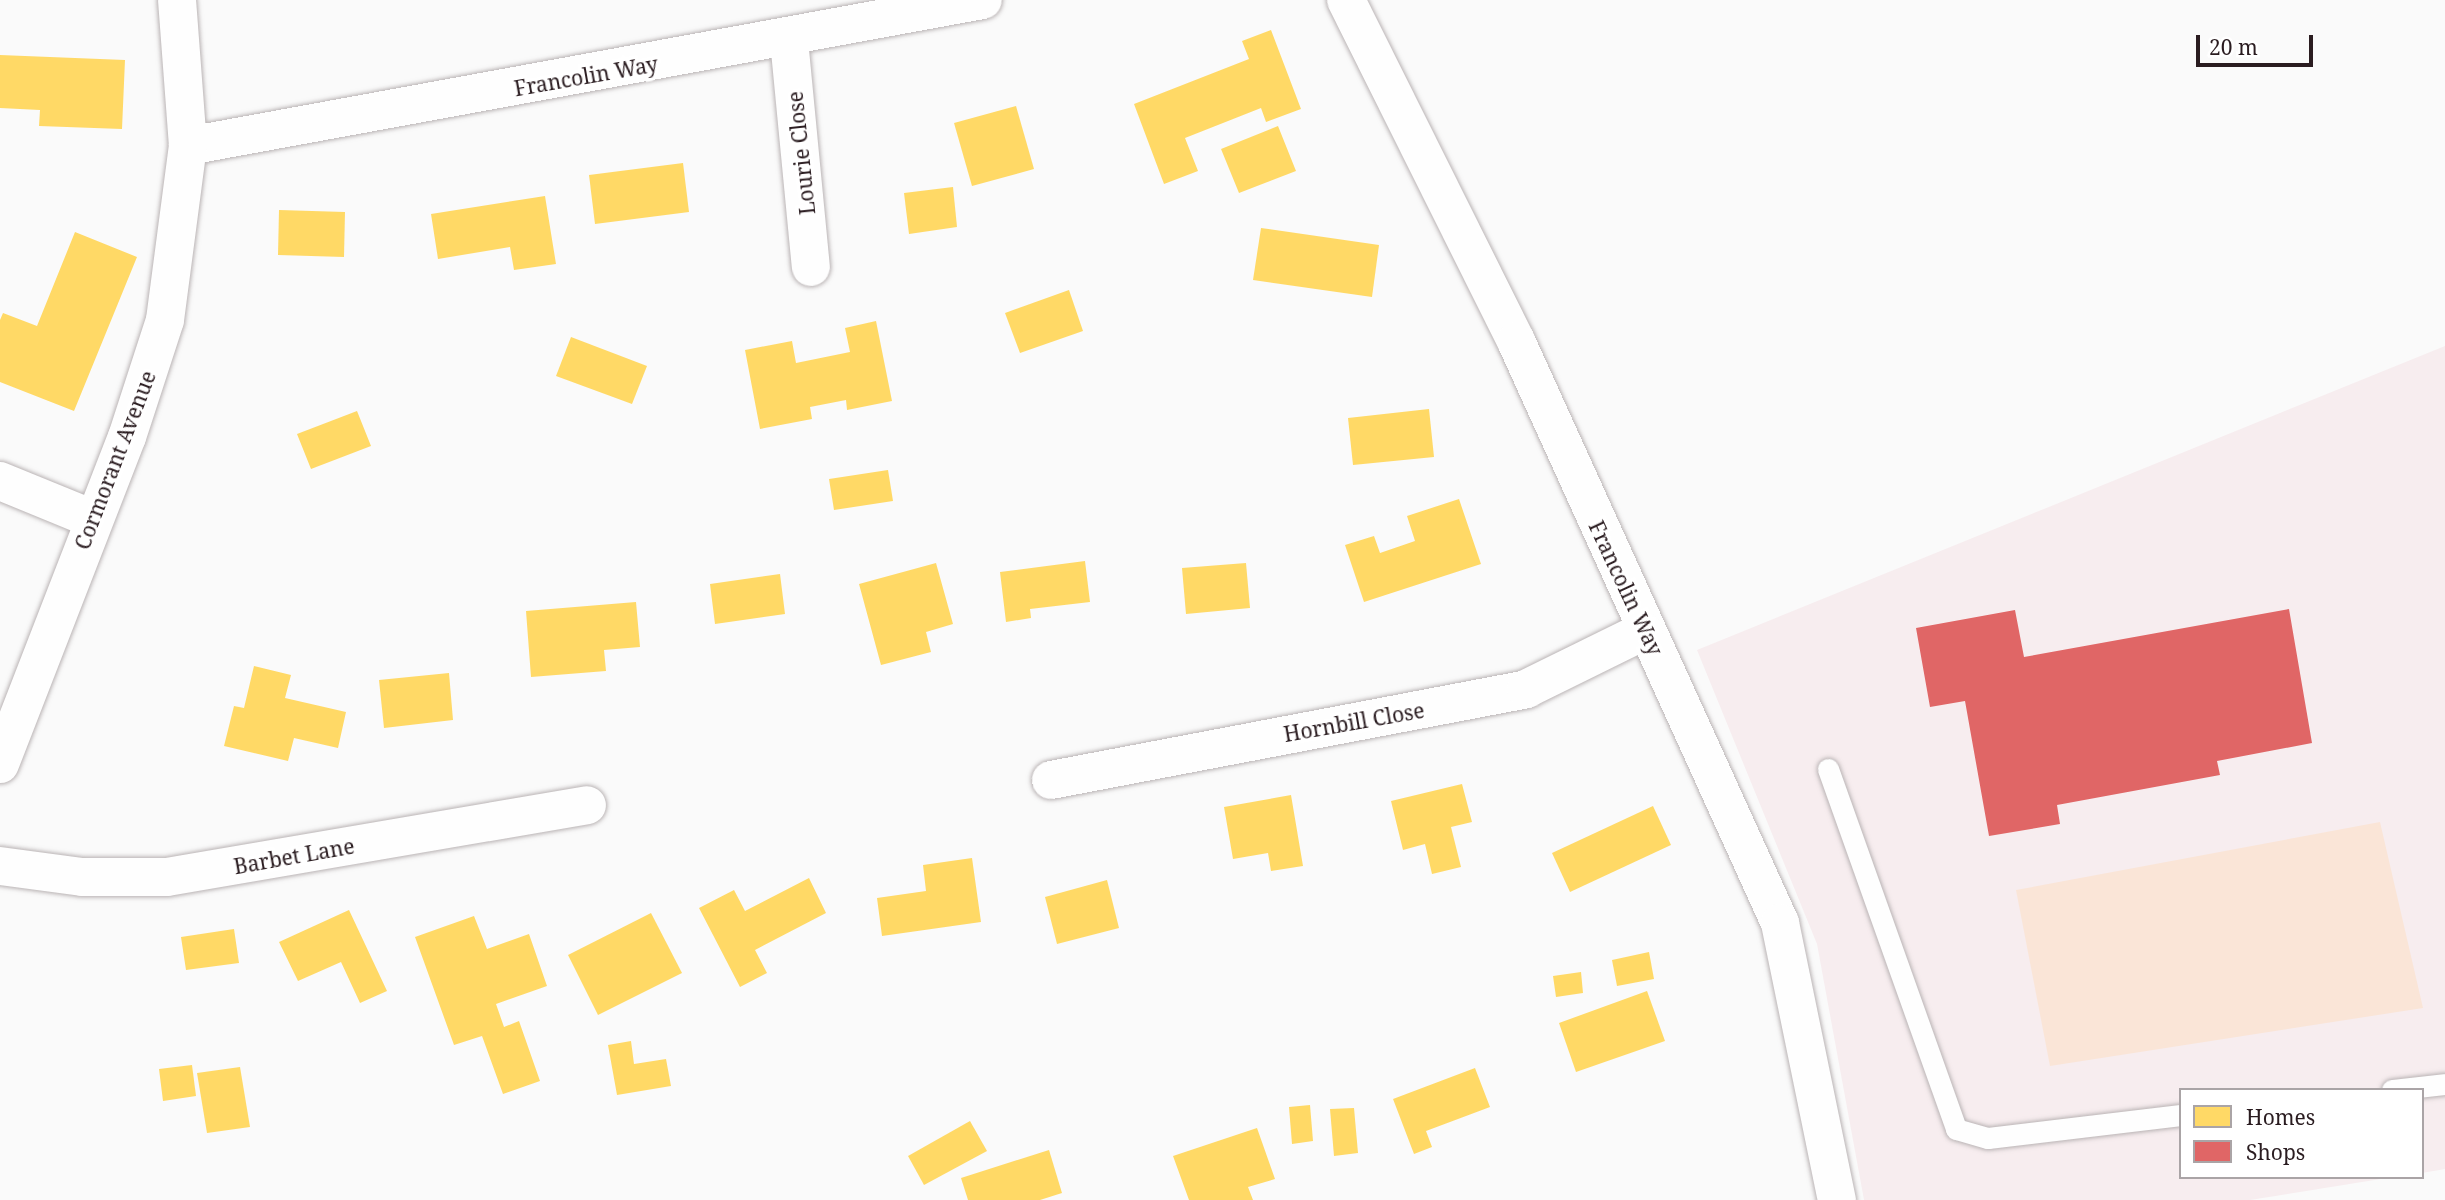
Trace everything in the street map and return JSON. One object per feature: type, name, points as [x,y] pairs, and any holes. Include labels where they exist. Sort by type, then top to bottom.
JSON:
[{"type":"street","name":"Cormorant Avenue","points":[[0,764],[165,320],[188,146],[177,0]]},
{"type":"street","name":"Francolin Way","points":[[188,146],[789,40],[983,0]]},
{"type":"street","name":"Francolin Way","points":[[1346,0],[1516,341],[1644,631],[1780,923],[1837,1200]]},
{"type":"street","name":"Lourie Close","points":[[789,40],[811,267]]},
{"type":"street","points":[[0,481],[93,519]]},
{"type":"street","name":"Hornbill Close","points":[[1051,780],[1526,689],[1644,631]]},
{"type":"street","name":"Barbet Lane","points":[[0,866],[82,877],[167,877],[587,805]]},
{"type":"lane","points":[[1828,769],[1956,1129],[1988,1138],[2179,1115]]},
{"type":"lane","points":[[2410,1088],[2445,1084]]},
{"type":"shaded area","points":[[2445,346],[2445,1169],[2424,1173],[2424,1088],[2179,1088],[2179,1179],[2381,1179],[2250,1200],[1864,1200],[1817,944],[1697,650]]},
{"type":"shaded area","points":[[2380,822],[2423,1008],[2050,1066],[2016,890]]},
{"type":"building: Homes","points":[[1271,30],[1301,109],[1266,122],[1261,108],[1185,138],[1198,171],[1164,184],[1134,104],[1249,59],[1242,41]]},
{"type":"building: Homes","points":[[0,55],[125,60],[122,129],[39,126],[40,110],[0,108]]},
{"type":"building: Homes","points":[[1016,106],[1034,169],[972,186],[954,123]]},
{"type":"building: Homes","points":[[1278,126],[1296,171],[1239,193],[1221,149]]},
{"type":"building: Homes","points":[[683,163],[689,212],[595,224],[589,175]]},
{"type":"building: Homes","points":[[953,187],[957,227],[909,234],[904,193]]},
{"type":"building: Homes","points":[[545,196],[556,264],[514,270],[510,247],[438,259],[431,214]]},
{"type":"building: Homes","points":[[279,210],[345,212],[344,257],[278,255]]},
{"type":"building: Homes","points":[[1261,228],[1379,245],[1372,297],[1253,280]]},
{"type":"building: Homes","points":[[75,232],[137,257],[74,411],[0,382],[0,320],[3,313],[37,326]]},
{"type":"building: Homes","points":[[1069,290],[1083,331],[1020,353],[1005,313]]},
{"type":"building: Homes","points":[[876,321],[892,401],[847,410],[846,400],[810,407],[812,419],[760,429],[745,350],[792,341],[796,363],[850,352],[845,328]]},
{"type":"building: Homes","points":[[571,337],[647,366],[632,404],[556,376]]},
{"type":"building: Homes","points":[[1429,409],[1434,457],[1353,465],[1348,418]]},
{"type":"building: Homes","points":[[357,411],[371,446],[311,469],[297,434]]},
{"type":"building: Homes","points":[[888,470],[893,501],[834,510],[829,479]]},
{"type":"building: Homes","points":[[1459,499],[1481,564],[1364,602],[1345,545],[1374,536],[1380,553],[1415,541],[1407,516]]},
{"type":"building: Homes","points":[[1085,561],[1090,602],[1030,609],[1031,618],[1006,622],[1000,572]]},
{"type":"building: Homes","points":[[936,563],[953,624],[926,632],[931,652],[881,665],[859,584]]},
{"type":"building: Homes","points":[[1246,563],[1250,608],[1186,614],[1182,568]]},
{"type":"building: Homes","points":[[780,574],[785,614],[715,624],[710,584]]},
{"type":"building: Homes","points":[[636,602],[640,647],[604,650],[606,671],[531,677],[526,611]]},
{"type":"building: Homes","points":[[254,666],[291,675],[285,698],[346,712],[338,748],[294,738],[288,761],[224,746],[234,706],[244,708]]},
{"type":"building: Homes","points":[[449,673],[453,720],[384,728],[379,680]]},
{"type":"building: Homes","points":[[1462,784],[1472,822],[1451,827],[1461,867],[1432,874],[1425,844],[1403,850],[1391,801]]},
{"type":"building: Homes","points":[[1291,795],[1303,866],[1271,871],[1268,853],[1233,859],[1224,807]]},
{"type":"building: Homes","points":[[1653,806],[1671,845],[1570,892],[1552,853]]},
{"type":"building: Homes","points":[[972,858],[981,922],[882,936],[877,898],[926,891],[923,865]]},
{"type":"building: Homes","points":[[809,878],[826,913],[755,950],[767,973],[740,987],[699,908],[734,890],[745,911]]},
{"type":"building: Homes","points":[[1107,880],[1119,928],[1057,944],[1045,897]]},
{"type":"building: Homes","points":[[349,910],[387,991],[360,1003],[341,962],[298,981],[279,942]]},
{"type":"building: Homes","points":[[651,913],[682,973],[598,1015],[568,955]]},
{"type":"building: Homes","points":[[474,916],[487,949],[529,934],[547,986],[496,1004],[504,1027],[519,1021],[540,1081],[503,1094],[482,1036],[454,1045],[415,937]]},
{"type":"building: Homes","points":[[234,929],[239,963],[186,970],[181,937]]},
{"type":"building: Homes","points":[[1649,952],[1654,979],[1617,986],[1612,960]]},
{"type":"building: Homes","points":[[1581,972],[1583,993],[1556,997],[1553,976]]},
{"type":"building: Homes","points":[[1647,991],[1665,1041],[1576,1072],[1559,1023]]},
{"type":"building: Homes","points":[[631,1041],[634,1064],[666,1059],[671,1086],[617,1095],[608,1045]]},
{"type":"building: Homes","points":[[192,1065],[196,1096],[163,1101],[159,1069]]},
{"type":"building: Homes","points":[[240,1067],[250,1127],[207,1133],[197,1073]]},
{"type":"building: Homes","points":[[1475,1068],[1490,1107],[1426,1131],[1432,1147],[1414,1154],[1393,1099]]},
{"type":"building: Homes","points":[[1310,1105],[1313,1141],[1292,1144],[1289,1107]]},
{"type":"building: Homes","points":[[1354,1108],[1358,1153],[1334,1156],[1330,1109]]},
{"type":"building: Homes","points":[[970,1121],[987,1151],[924,1185],[908,1156]]},
{"type":"building: Homes","points":[[1257,1128],[1275,1179],[1248,1187],[1253,1200],[1189,1200],[1173,1156]]},
{"type":"building: Homes","points":[[1049,1150],[1062,1193],[1040,1200],[968,1200],[961,1178]]},
{"type":"building: Shops","points":[[2289,609],[2312,743],[2217,761],[2220,775],[2057,805],[2060,824],[1989,836],[1965,701],[1930,707],[1916,628],[2015,610],[2024,657]]}]
